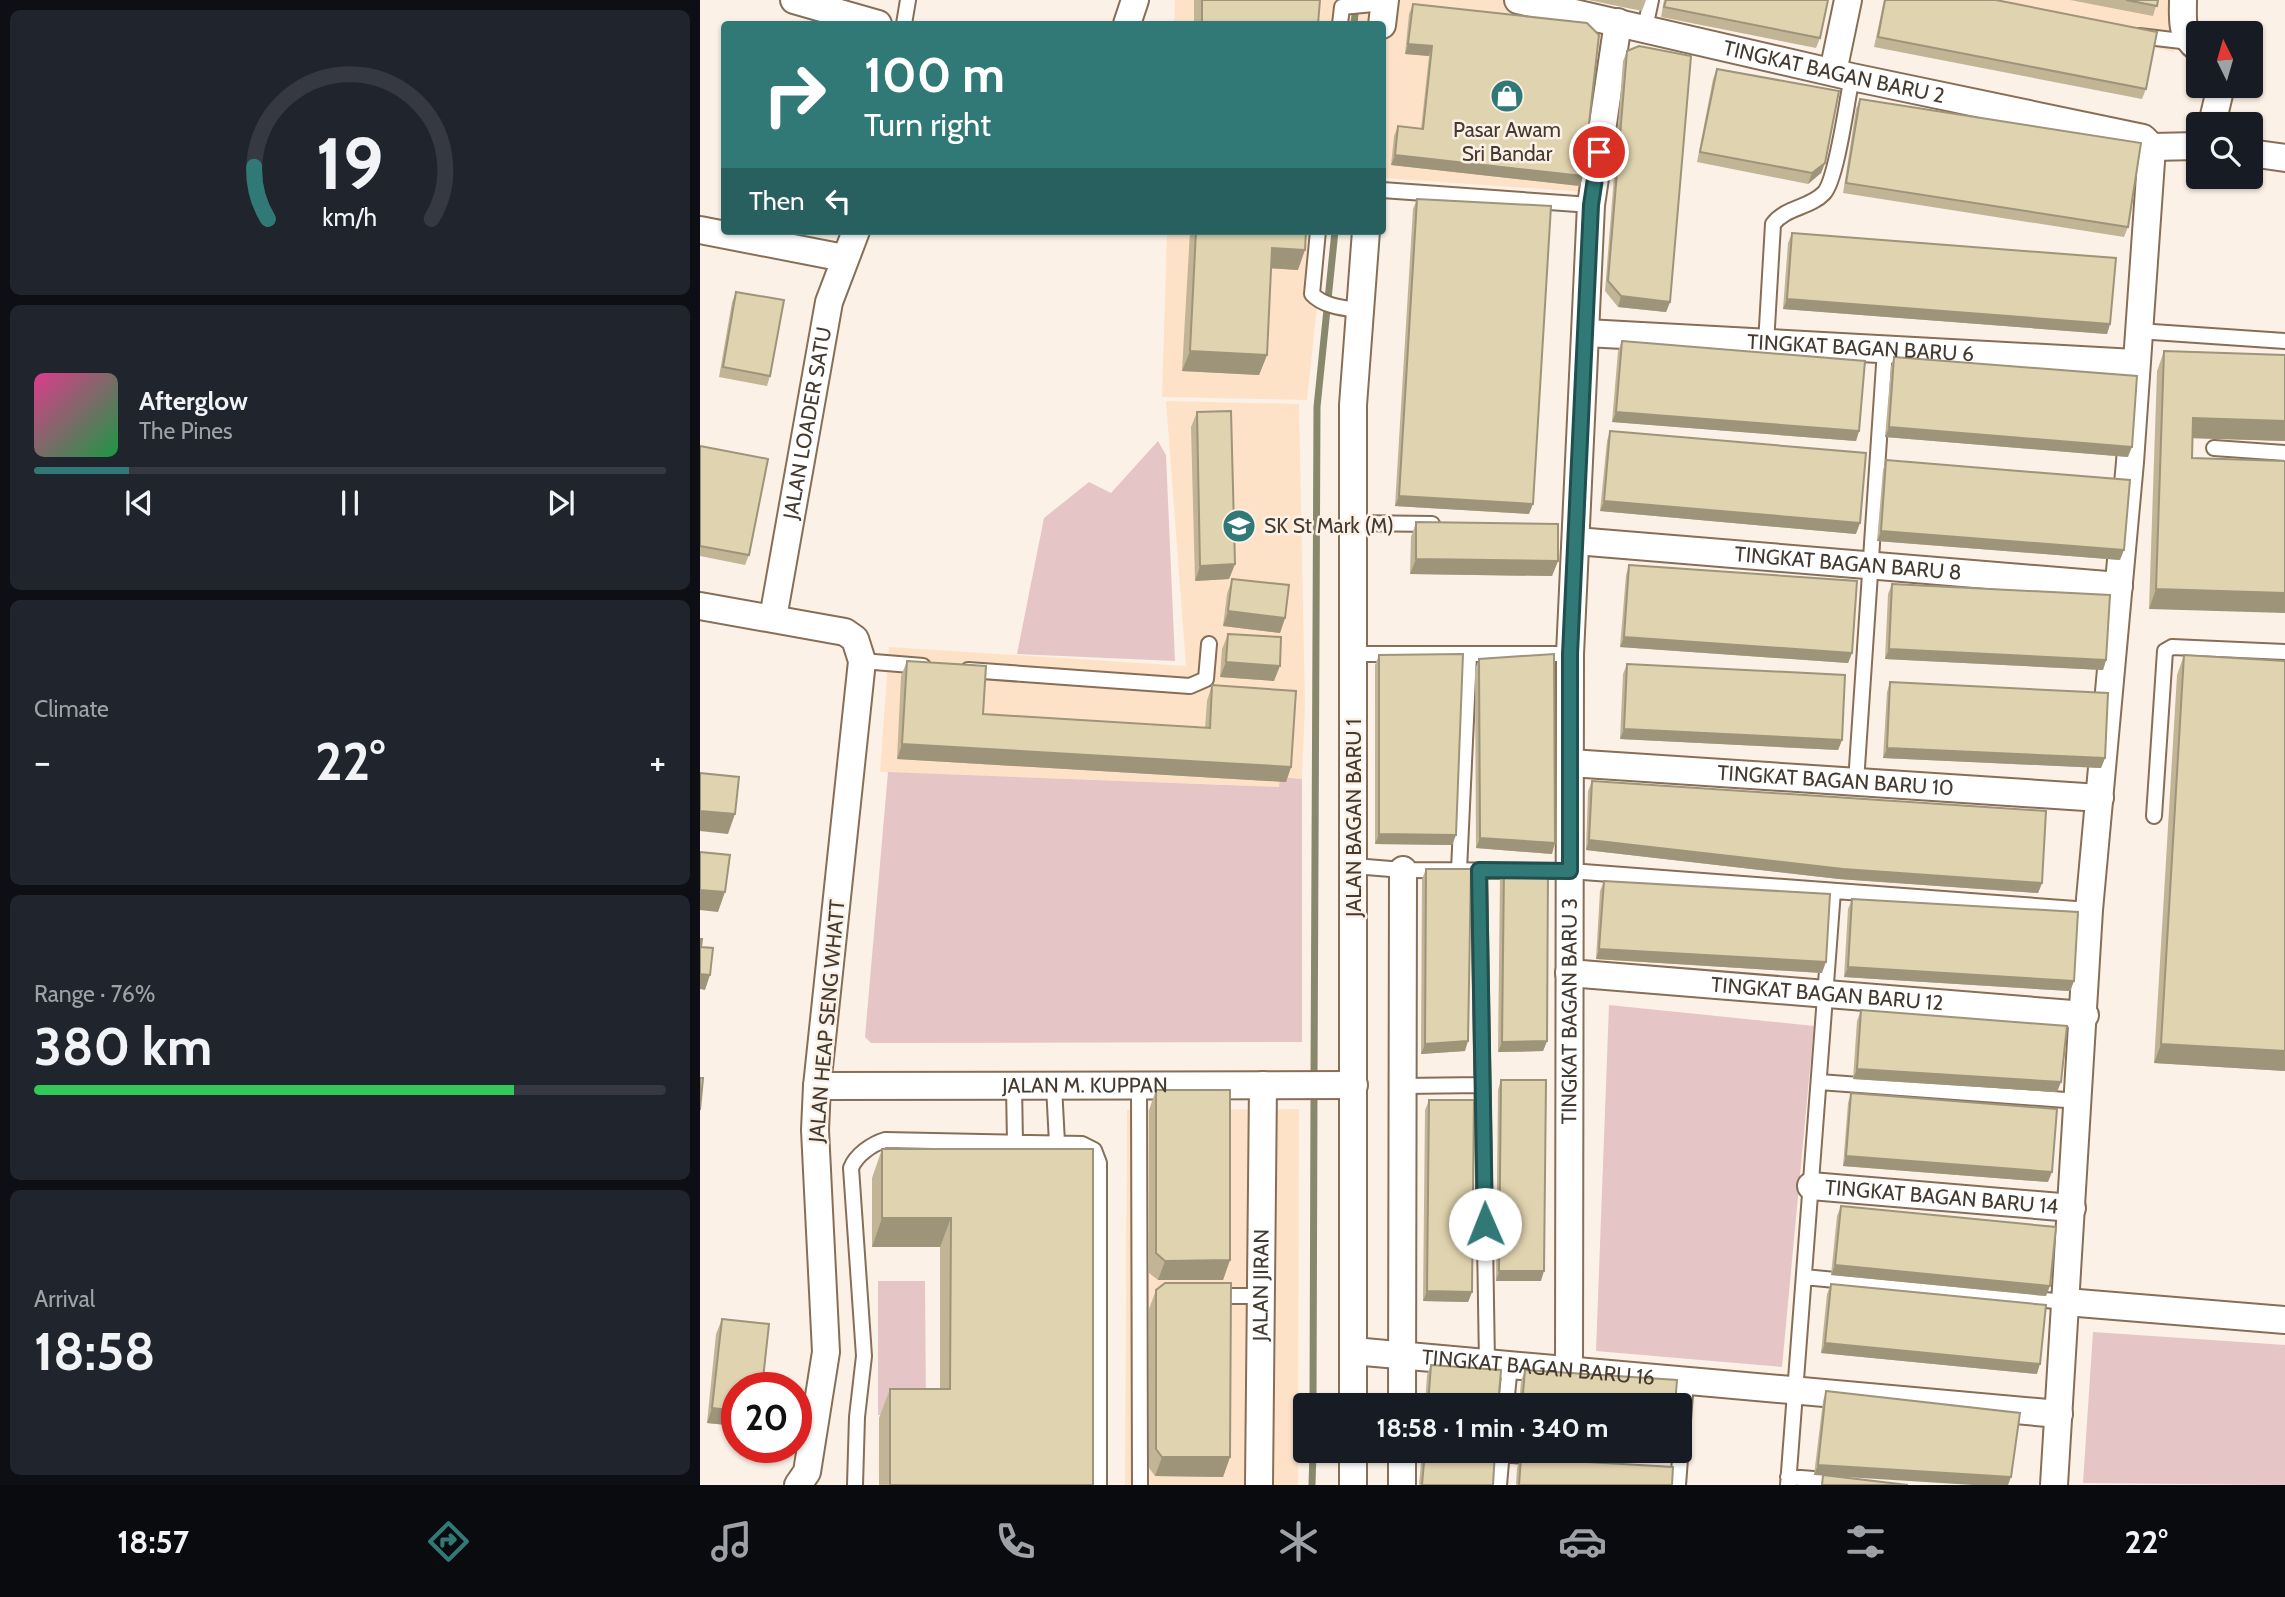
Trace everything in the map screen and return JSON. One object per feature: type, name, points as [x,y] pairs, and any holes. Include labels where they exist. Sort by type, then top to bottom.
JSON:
[{"type":"street","points":[[793,0],[867,21]]},
{"type":"street","points":[[1128,21],[1135,0]]},
{"type":"street","name":"TINGKAT BAGAN BARU 2","points":[[1518,0],[1842,74],[2143,138],[2151,145],[2186,146]]},
{"type":"street","points":[[1842,74],[1848,0]]},
{"type":"street","points":[[2183,0],[2183,28],[2186,33]]},
{"type":"street","name":"TINGKAT BAGAN BARU 3","points":[[1569,1371],[1572,531],[1586,333],[1591,205],[1618,22]]},
{"type":"street","points":[[2054,1485],[2085,1015],[2089,910],[2119,586],[2151,145]]},
{"type":"street","points":[[2263,155],[2285,158]]},
{"type":"street","points":[[700,230],[721,234]]},
{"type":"street","points":[[726,235],[844,258]]},
{"type":"street","name":"JALAN LOADER SATU","points":[[774,618],[829,302],[854,235]]},
{"type":"street","name":"JALAN BAGAN BARU 1","points":[[1353,1393],[1354,654],[1353,405],[1349,308],[1365,235]]},
{"type":"street","name":"TINGKAT BAGAN BARU 6","points":[[1586,333],[2135,363]]},
{"type":"street","name":"TINGKAT BAGAN BARU 8","points":[[1572,531],[1868,565],[2119,586]]},
{"type":"street","points":[[700,606],[831,627],[858,650]]},
{"type":"street","name":"JALAN HEAP SENG WHATT","points":[[798,1485],[807,1472],[826,1370],[815,1130],[858,650]]},
{"type":"street","name":"TINGKAT BAGAN BARU 10","points":[[1570,763],[2100,797]]},
{"type":"street","points":[[1402,1393],[1403,870]]},
{"type":"street","name":"TINGKAT BAGAN BARU 12","points":[[1569,973],[2085,1015]]},
{"type":"street","name":"JALAN JIRAN","points":[[1259,1485],[1264,1085]]},
{"type":"street","name":"JALAN M. KUPPAN","points":[[817,1086],[1354,1085]]},
{"type":"street","name":"TINGKAT BAGAN BARU 14","points":[[1811,1186],[2072,1208]]},
{"type":"street","points":[[2066,1301],[2285,1320]]},
{"type":"street","name":"TINGKAT BAGAN BARU 16","points":[[1353,1351],[2059,1413]]},
{"type":"street","points":[[1353,1463],[1353,1485]]},
{"type":"street","points":[[1402,1463],[1402,1485]]},
{"type":"lane","points":[[904,21],[908,0]]},
{"type":"lane","points":[[1645,28],[1651,0]]},
{"type":"lane","points":[[1340,21],[1342,7],[1372,7]]},
{"type":"lane","points":[[2129,33],[2186,44]]},
{"type":"lane","points":[[1766,344],[1773,225],[1780,216],[1824,193],[1833,173],[1842,74]]},
{"type":"lane","points":[[1386,190],[1591,205]]},
{"type":"lane","points":[[1318,235],[1312,294],[1316,299],[1349,308]]},
{"type":"lane","points":[[2138,331],[2285,341]]},
{"type":"lane","points":[[1856,782],[1868,565],[1885,350]]},
{"type":"lane","points":[[2214,449],[2285,453]]},
{"type":"lane","points":[[1353,523],[1451,524]]},
{"type":"lane","points":[[858,650],[951,668],[1190,686],[1206,679],[1209,644]]},
{"type":"lane","points":[[2154,816],[2165,651],[2172,647],[2285,652]]},
{"type":"lane","points":[[1354,654],[1570,654]]},
{"type":"lane","points":[[1458,870],[1469,655]]},
{"type":"lane","points":[[1354,866],[1403,870],[1570,871],[2089,910]]},
{"type":"lane","points":[[1479,870],[1482,1085],[1498,1364],[1504,1393]]},
{"type":"lane","points":[[1833,891],[1788,1481],[1857,1483]]},
{"type":"lane","points":[[1819,1082],[2079,1101]]},
{"type":"lane","points":[[1139,1085],[1146,1296],[1140,1485]]},
{"type":"lane","points":[[1403,1086],[1482,1085]]},
{"type":"lane","points":[[1014,1086],[1015,1143]]},
{"type":"lane","points":[[1054,1086],[1057,1143]]},
{"type":"lane","points":[[855,1485],[857,1417],[864,1356],[851,1168],[854,1161],[876,1143],[885,1140],[1088,1146],[1099,1163],[1099,1485]]},
{"type":"lane","points":[[1804,1277],[2066,1301]]},
{"type":"lane","points":[[1194,1296],[1261,1296]]},
{"type":"lane","points":[[1674,1475],[1686,1381]]},
{"type":"lane","points":[[1500,1485],[1501,1463]]},
{"type":"lane","points":[[1606,1463],[1625,1465]]},
{"type":"shaded area","name":"Pasar Awam Sri Bandar","points":[[1175,0],[1546,0],[1605,29],[1584,192],[1386,178],[1386,21],[1174,21]]},
{"type":"shaded area","points":[[1949,0],[2173,0],[2174,52],[2173,52]]},
{"type":"shaded area","points":[[1167,235],[1325,235],[1307,400],[1162,397]]},
{"type":"shaded area","name":"SK St Mark (M)","points":[[1166,401],[1299,404],[1305,705],[1302,779],[1280,777],[1280,787],[880,772],[889,647],[1186,666]]},
{"type":"shaded area","points":[[1158,441],[1166,455],[1175,661],[1017,654],[1044,518],[1089,482],[1111,493]]},
{"type":"shaded area","points":[[888,772],[1279,787],[1280,777],[1302,779],[1302,1042],[871,1043],[865,1037]]},
{"type":"shaded area","points":[[1609,1005],[1814,1026],[1782,1367],[1596,1351]]},
{"type":"shaded area","points":[[1299,1109],[1298,1393],[1293,1393],[1293,1463],[1298,1463],[1298,1485],[1125,1485],[1127,1110]]},
{"type":"shaded area","points":[[878,1281],[925,1281],[926,1414],[878,1415]]},
{"type":"shaded area","points":[[2093,1332],[2285,1345],[2285,1485],[2083,1483]]},
{"type":"building","points":[[1202,0],[1320,0],[1318,21],[1202,21]]},
{"type":"building","points":[[1666,0],[1828,0],[1820,38],[1664,7]]},
{"type":"building","points":[[1885,0],[1996,0],[2157,32],[2146,89],[1878,37]]},
{"type":"building","points":[[2126,0],[2158,0],[2157,6]]},
{"type":"building","name":"Pasar Awam Sri Bandar","points":[[1413,4],[1587,23],[1599,35],[1583,176],[1395,155],[1398,126],[1423,129],[1432,46],[1408,44]]},
{"type":"building","points":[[1639,46],[1691,56],[1670,302],[1621,296],[1608,281],[1627,51]]},
{"type":"building","points":[[1717,69],[1839,91],[1825,163],[1812,173],[1700,152]]},
{"type":"building","points":[[1860,99],[2141,143],[2128,227],[1846,183]]},
{"type":"building","points":[[1417,199],[1551,206],[1533,504],[1399,496]]},
{"type":"building","points":[[1792,233],[2116,258],[2110,324],[1787,299]]},
{"type":"building","points":[[1196,235],[1306,235],[1305,250],[1272,248],[1267,355],[1190,351]]},
{"type":"building","points":[[736,292],[784,300],[770,376],[723,367]]},
{"type":"building","points":[[1622,341],[1865,361],[1859,431],[1616,412]]},
{"type":"building","points":[[2164,351],[2285,355],[2285,421],[2193,418],[2192,458],[2285,461],[2285,593],[2156,589]]},
{"type":"building","points":[[1894,357],[2137,376],[2132,447],[1889,427]]},
{"type":"building","points":[[1231,411],[1235,564],[1200,566],[1197,412]]},
{"type":"building","points":[[1610,431],[1866,453],[1860,523],[1604,501]]},
{"type":"building","points":[[700,446],[768,459],[749,555],[700,546]]},
{"type":"building","points":[[1886,460],[2130,480],[2124,550],[1881,531]]},
{"type":"building","points":[[1416,522],[1558,524],[1558,561],[1416,559]]},
{"type":"building","points":[[1629,565],[1857,581],[1852,653],[1624,637]]},
{"type":"building","points":[[1232,579],[1289,585],[1285,618],[1228,611]]},
{"type":"building","points":[[1892,584],[2110,595],[2106,660],[1889,649]]},
{"type":"building","points":[[1228,634],[1281,637],[1280,666],[1226,662]]},
{"type":"building","points":[[1463,654],[1456,835],[1379,834],[1379,655]]},
{"type":"building","points":[[1554,654],[1555,843],[1480,838],[1479,659]]},
{"type":"building","points":[[2184,655],[2285,661],[2285,1051],[2161,1044]]},
{"type":"building","points":[[907,661],[986,666],[983,714],[1210,728],[1212,685],[1296,691],[1291,767],[902,744]]},
{"type":"building","points":[[1627,664],[1845,675],[1842,740],[1624,729]]},
{"type":"building","points":[[1890,682],[2108,693],[2105,758],[1887,748]]},
{"type":"building","points":[[700,773],[739,777],[735,814],[700,811]]},
{"type":"building","points":[[1592,781],[2046,811],[2042,883],[1843,869],[1589,840]]},
{"type":"building","points":[[700,852],[730,855],[725,892],[700,890]]},
{"type":"building","points":[[1504,867],[1548,867],[1547,1041],[1502,1042]]},
{"type":"building","points":[[1426,869],[1471,869],[1468,1041],[1425,1044]]},
{"type":"building","points":[[1604,881],[1830,894],[1826,962],[1599,949]]},
{"type":"building","points":[[1852,899],[2078,912],[2074,981],[1848,967]]},
{"type":"building","points":[[700,939],[701,947],[713,948],[710,975],[700,974]]},
{"type":"building","points":[[1861,1010],[2067,1026],[2061,1082],[1857,1069]]},
{"type":"building","points":[[700,1078],[703,1078],[700,1110]]},
{"type":"building","points":[[1501,1080],[1546,1080],[1544,1271],[1499,1271]]},
{"type":"building","points":[[1156,1090],[1230,1090],[1230,1260],[1165,1261],[1156,1253]]},
{"type":"building","points":[[1851,1093],[2057,1109],[2052,1172],[1846,1156]]},
{"type":"building","points":[[1429,1100],[1474,1100],[1472,1292],[1427,1291]]},
{"type":"building","points":[[882,1149],[1093,1149],[1093,1485],[890,1485],[890,1389],[950,1389],[951,1218],[882,1218]]},
{"type":"building","points":[[1841,1206],[2056,1227],[2050,1286],[1835,1265]]},
{"type":"building","points":[[1165,1283],[1231,1283],[1230,1457],[1162,1457],[1156,1449],[1156,1290]]},
{"type":"building","points":[[1831,1284],[2046,1305],[2040,1364],[1825,1343]]},
{"type":"building","points":[[722,1319],[769,1324],[764,1372],[721,1372],[721,1409],[712,1408]]},
{"type":"building","points":[[1431,1365],[1501,1370],[1499,1393],[1429,1393]]},
{"type":"building","points":[[1525,1370],[1677,1380],[1676,1393],[1523,1393]]},
{"type":"building","points":[[1826,1391],[2020,1413],[2011,1477],[1818,1465]]},
{"type":"building","points":[[1424,1463],[1494,1463],[1493,1485],[1422,1485]]},
{"type":"building","points":[[1521,1463],[1605,1463],[1673,1467],[1672,1485],[1519,1485]]},
{"type":"building","points":[[1823,1475],[1908,1485],[1822,1485]]},
{"type":"waterway","points":[[1354,21],[1356,4]]},
{"type":"waterway","points":[[1314,1080],[1317,407],[1335,235]]},
{"type":"waterway","points":[[1313,1393],[1314,1092]]},
{"type":"waterway","points":[[1312,1485],[1313,1463]]},
{"type":"place","name":"Pasar Awam Sri Bandar","points":[[1507,96]]},
{"type":"place","name":"SK St Mark (M)","points":[[1239,526]]},
{"type":"route","points":[[1485,1224],[1479,870],[1570,871],[1570,654],[1591,205],[1599,152]]}]
